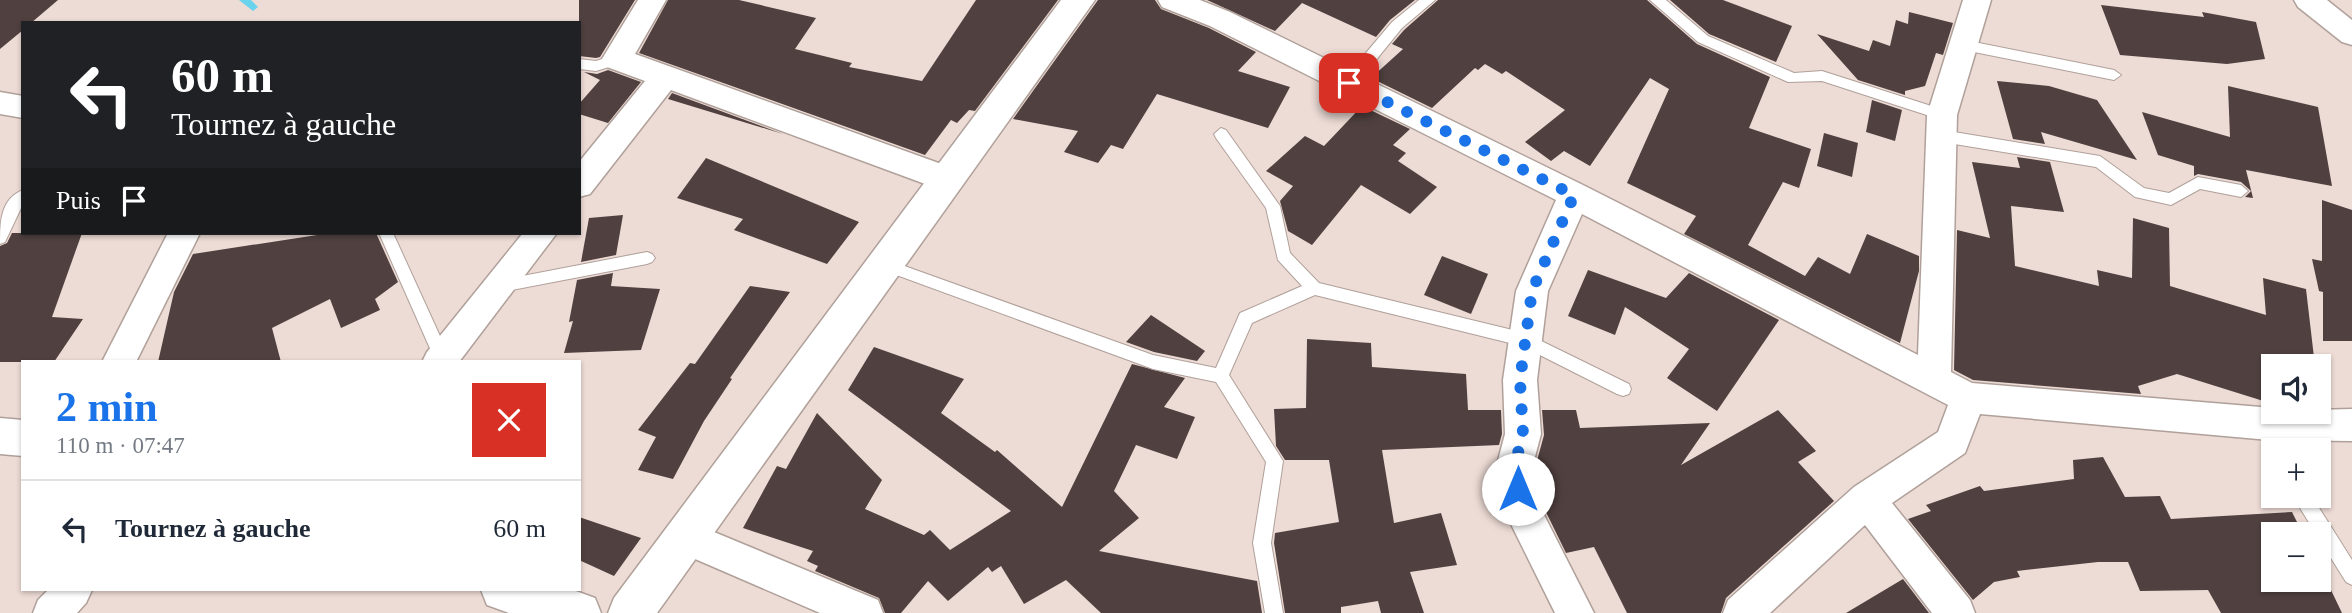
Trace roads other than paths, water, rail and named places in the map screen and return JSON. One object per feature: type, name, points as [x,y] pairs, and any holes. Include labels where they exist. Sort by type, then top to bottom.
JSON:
[{"type":"street","points":[[652,0],[617,59],[947,179]]},
{"type":"street","points":[[631,613],[1079,0]]},
{"type":"street","points":[[1172,0],[1220,19],[1574,195],[1968,398],[2273,437],[2352,425]]},
{"type":"street","points":[[1934,380],[1942,125],[1977,0]]},
{"type":"street","points":[[2328,8],[2352,35]]},
{"type":"street","points":[[581,182],[665,77]]},
{"type":"street","points":[[0,103],[21,107]]},
{"type":"street","points":[[1574,195],[1532,291],[1520,380],[1523,434],[1514,468],[1522,510],[1575,613]]},
{"type":"street","points":[[120,360],[183,235]]},
{"type":"street","points":[[441,360],[539,235]]},
{"type":"street","points":[[1742,613],[1867,499],[1952,442],[1968,398]]},
{"type":"street","points":[[0,436],[21,438]]},
{"type":"street","points":[[1867,499],[1956,613]]},
{"type":"street","points":[[685,537],[864,613]]},
{"type":"street","points":[[52,613],[72,591]]},
{"type":"street","points":[[506,591],[579,613]]},
{"type":"lane","points":[[1349,83],[1397,25],[1428,0]]},
{"type":"lane","points":[[1657,0],[1703,39],[1793,78],[1822,76],[1942,125],[2101,163],[2140,193],[2171,199],[2198,183],[2241,191]]},
{"type":"lane","points":[[1964,46],[2114,75]]},
{"type":"lane","points":[[581,64],[596,66],[617,59]]},
{"type":"lane","points":[[1221,134],[1273,206],[1283,256],[1314,288],[1525,340],[1623,389]]},
{"type":"lane","points":[[0,238],[15,203],[21,198]]},
{"type":"lane","points":[[387,235],[441,360]]},
{"type":"lane","points":[[499,287],[647,258]]},
{"type":"lane","points":[[885,265],[1153,362],[1221,376],[1275,461],[1262,543],[1274,613]]},
{"type":"lane","points":[[1221,376],[1246,318],[1314,288]]},
{"type":"lane","points":[[2309,508],[2352,576]]},
{"type":"waterway","points":[[244,0],[253,7]]}]
